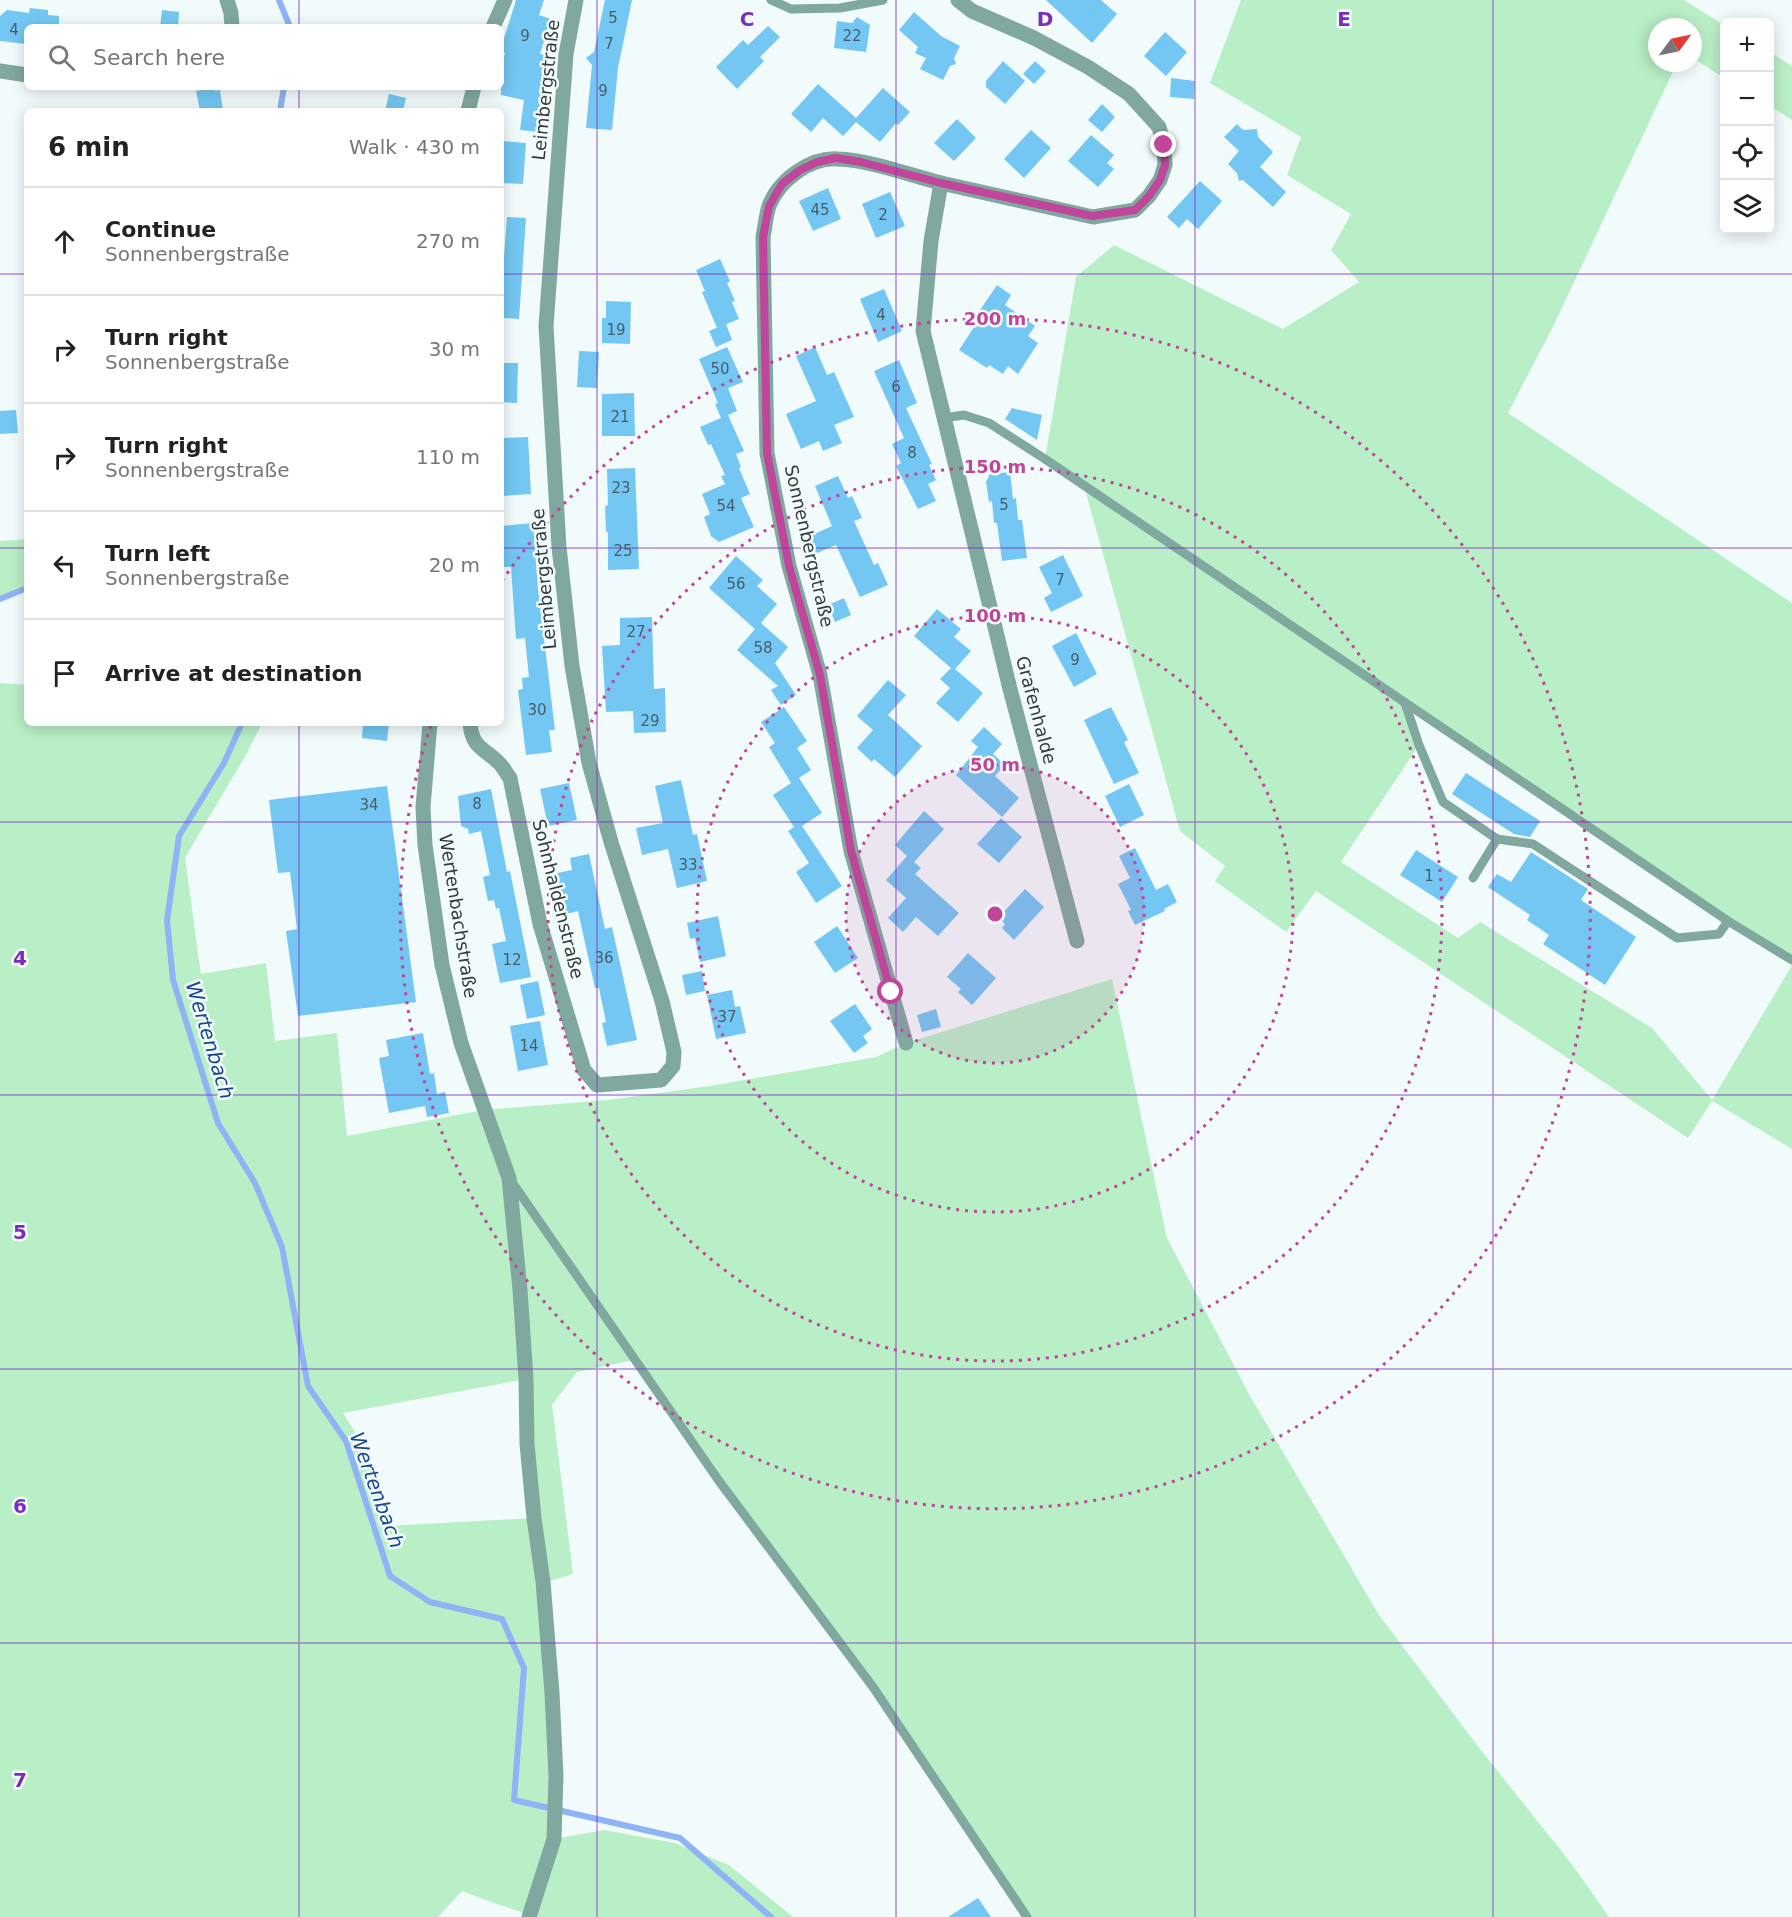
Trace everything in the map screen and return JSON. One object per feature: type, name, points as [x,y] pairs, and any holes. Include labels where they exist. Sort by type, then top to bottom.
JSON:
[{"type":"street","points":[[227,0],[232,24]]},
{"type":"street","points":[[494,24],[505,0]]},
{"type":"street","name":"Leimbergstraße","points":[[576,0],[566,54],[546,326],[559,548],[572,666],[589,763],[611,842],[662,1001],[674,1052],[673,1066],[661,1080],[605,1086]]},
{"type":"street","name":"Sonnenbergstraße","points":[[906,1043],[851,851],[820,675],[789,566],[767,453],[763,237],[769,206],[782,184],[800,170],[817,162],[836,158],[1092,216],[1135,210],[1160,180],[1165,165],[1164,145],[1159,127],[1129,94],[1089,67],[1034,38],[972,11],[958,0]]},
{"type":"street","points":[[0,71],[24,75]]},
{"type":"street","points":[[469,108],[473,90]]},
{"type":"street","points":[[941,183],[931,241],[924,331],[944,418]]},
{"type":"street","name":"Grafenhalde","points":[[944,418],[1010,689],[1077,941]]},
{"type":"street","name":"Wertenbachstraße","points":[[430,726],[423,807],[425,845],[442,965],[461,1043],[509,1178],[520,1290],[526,1379],[527,1444],[545,1604],[556,1776],[554,1839],[529,1917]]},
{"type":"street","name":"Sohnhaldenstraße","points":[[470,726],[477,746],[498,761],[510,778],[540,924],[584,1070],[597,1085],[605,1086]]},
{"type":"lane","points":[[771,0],[791,9],[840,8],[883,0]]},
{"type":"lane","points":[[944,418],[964,415],[989,423],[1728,921],[1792,960]]},
{"type":"lane","points":[[1405,703],[1419,745],[1443,802],[1497,839],[1533,844],[1677,938],[1719,934],[1728,921]]},
{"type":"lane","points":[[1473,878],[1497,839]]},
{"type":"lane","points":[[509,1178],[719,1481],[873,1688],[1027,1917]]},
{"type":"green space","points":[[1241,0],[1684,0],[1720,22],[1720,75],[1702,64],[1702,18],[1648,18],[1648,72],[1673,72],[1553,327],[1508,413],[1792,603],[1792,960],[1406,704],[1419,745],[1341,862],[1458,938],[1480,922],[1652,1028],[1712,1100],[1792,965],[1792,1149],[1712,1101],[1688,1138],[1316,891],[1286,932],[1215,881],[1225,866],[1180,831],[1084,486],[1045,459],[1076,277],[1114,245],[1283,329],[1359,282],[1331,250],[1351,214],[1287,175],[1301,137],[1210,83]]},
{"type":"green space","points":[[1774,55],[1792,66],[1792,120],[1774,109]]},
{"type":"green space","points":[[24,539],[24,588],[0,598],[0,541]]},
{"type":"green space","points":[[0,683],[24,685],[24,726],[260,726],[185,858],[201,974],[266,963],[275,1041],[337,1033],[347,1136],[483,1110],[608,1100],[710,1086],[876,1057],[906,1043],[1112,979],[1167,1238],[1250,1396],[1379,1615],[1480,1749],[1574,1867],[1609,1917],[1027,1917],[949,1798],[634,1360],[577,1372],[552,1405],[573,1574],[543,1583],[555,1839],[604,1830],[675,1843],[729,1865],[793,1917],[529,1917],[530,1915],[462,1891],[438,1917],[0,1917]],"holes":[[[526,1379],[534,1518],[387,1526],[366,1449],[343,1413]]]},
{"type":"building","points":[[516,0],[544,0],[539,15],[551,19],[540,54],[548,55],[539,92],[546,93],[538,132],[520,130],[524,100],[501,95],[501,90],[504,90],[504,38]]},
{"type":"building","points":[[605,0],[632,0],[618,68],[612,130],[586,128],[592,65],[586,58],[594,52]]},
{"type":"building","points":[[1046,0],[1101,0],[1117,14],[1092,43]]},
{"type":"building","points":[[30,8],[48,10],[48,15],[59,16],[59,24],[24,24],[24,44],[0,41],[0,16],[7,10],[29,13]]},
{"type":"building","points":[[162,10],[179,12],[178,24],[160,24]]},
{"type":"building","points":[[914,12],[941,36],[960,46],[954,58],[956,64],[950,66],[943,80],[920,69],[926,58],[915,53],[918,47],[899,30]]},
{"type":"building","points":[[857,17],[870,25],[866,52],[834,48],[837,21],[852,23]]},
{"type":"building","points":[[768,26],[780,37],[760,57],[764,61],[737,89],[716,67],[743,40],[748,45]]},
{"type":"building","points":[[1165,32],[1187,52],[1166,76],[1144,56]]},
{"type":"building","points":[[1003,61],[1025,81],[1005,104],[986,87],[986,81]]},
{"type":"building","points":[[1035,61],[1046,71],[1034,84],[1023,74]]},
{"type":"building","points":[[1171,78],[1195,81],[1194,99],[1170,97]]},
{"type":"building","points":[[818,84],[856,118],[883,88],[910,112],[898,125],[896,123],[880,142],[856,122],[843,136],[823,118],[811,132],[791,114]]},
{"type":"building","points":[[220,90],[223,108],[199,108],[196,91]]},
{"type":"building","points":[[389,94],[406,98],[404,108],[386,108]]},
{"type":"building","points":[[1102,104],[1115,117],[1102,132],[1088,120]]},
{"type":"building","points":[[957,119],[976,138],[954,161],[934,143]]},
{"type":"building","points":[[1237,124],[1243,130],[1257,129],[1258,137],[1273,152],[1260,167],[1286,192],[1273,207],[1243,180],[1239,181],[1237,173],[1228,164],[1239,151],[1224,137]]},
{"type":"building","points":[[1031,130],[1051,148],[1024,178],[1004,159]]},
{"type":"building","points":[[1091,135],[1114,155],[1107,163],[1114,169],[1098,187],[1068,161]]},
{"type":"building","points":[[504,141],[526,143],[523,184],[504,183]]},
{"type":"building","points":[[1200,181],[1222,201],[1198,229],[1187,219],[1179,228],[1167,217]]},
{"type":"building","points":[[828,188],[841,219],[813,231],[799,201]]},
{"type":"building","points":[[890,192],[905,226],[876,238],[862,204]]},
{"type":"building","points":[[507,217],[526,218],[519,319],[504,318],[504,257]]},
{"type":"building","points":[[720,259],[730,281],[727,283],[735,301],[732,302],[739,319],[717,328],[702,292],[705,291],[696,270]]},
{"type":"building","points":[[997,285],[1011,295],[1005,305],[1035,326],[1028,336],[1038,343],[1018,374],[1008,366],[1003,374],[989,365],[987,368],[959,350],[982,315],[978,313]]},
{"type":"building","points":[[884,289],[902,331],[878,342],[860,299]]},
{"type":"building","points":[[606,301],[631,302],[630,344],[602,343],[602,318],[606,318]]},
{"type":"building","points":[[726,324],[732,340],[716,347],[709,331]]},
{"type":"building","points":[[727,347],[743,382],[728,388],[737,411],[728,415],[744,451],[736,454],[750,494],[741,498],[754,527],[719,542],[711,536],[704,517],[710,514],[702,494],[725,484],[721,476],[725,475],[711,444],[708,445],[700,427],[721,418],[715,404],[718,403],[699,359]]},
{"type":"building","points":[[815,347],[827,375],[834,372],[854,417],[834,425],[842,443],[823,451],[819,441],[801,449],[786,414],[816,401],[796,356]]},
{"type":"building","points":[[579,351],[599,352],[597,388],[577,387]]},
{"type":"building","points":[[899,360],[917,403],[906,408],[932,464],[929,465],[936,480],[928,484],[936,501],[918,509],[896,466],[901,463],[892,444],[904,438],[874,371]]},
{"type":"building","points":[[504,363],[518,363],[517,403],[504,402]]},
{"type":"building","points":[[634,393],[635,436],[602,436],[602,394]]},
{"type":"building","points":[[1012,408],[1042,415],[1037,440],[1005,419]]},
{"type":"building","points":[[16,410],[18,433],[0,434],[0,411]]},
{"type":"building","points":[[528,437],[531,494],[504,496],[504,438]]},
{"type":"building","points":[[635,468],[639,569],[608,570],[605,506],[608,505],[607,469]]},
{"type":"building","points":[[1010,472],[1018,520],[1022,520],[1027,558],[1002,561],[997,523],[994,523],[992,501],[989,502],[986,482],[990,474]]},
{"type":"building","points":[[838,476],[848,498],[852,496],[862,518],[854,521],[874,565],[878,563],[888,585],[860,597],[836,545],[815,554],[808,537],[832,526],[815,486]]},
{"type":"building","points":[[533,523],[538,589],[555,730],[549,730],[552,752],[526,755],[518,690],[523,689],[522,678],[529,677],[525,638],[516,639],[511,567],[504,567],[504,526]]},
{"type":"building","points":[[1063,555],[1083,596],[1051,612],[1044,598],[1052,593],[1039,567]]},
{"type":"building","points":[[736,556],[763,580],[757,586],[777,604],[761,623],[788,647],[775,663],[796,695],[781,705],[771,690],[778,686],[737,650],[755,629],[709,588]]},
{"type":"building","points":[[844,598],[851,615],[835,622],[828,605]]},
{"type":"building","points":[[937,609],[961,629],[954,637],[971,651],[955,669],[983,693],[958,722],[936,703],[950,688],[940,679],[951,668],[914,636]]},
{"type":"building","points":[[652,617],[654,689],[665,688],[666,732],[634,733],[633,711],[606,712],[602,646],[620,645],[620,618]]},
{"type":"building","points":[[1076,633],[1097,674],[1074,687],[1052,646]]},
{"type":"building","points":[[888,680],[906,695],[888,715],[922,746],[895,777],[874,759],[872,762],[857,748],[873,730],[857,716]]},
{"type":"building","points":[[784,707],[807,741],[797,748],[811,770],[799,778],[822,813],[802,826],[842,886],[816,903],[796,872],[809,863],[788,831],[794,827],[773,795],[791,783],[769,747],[775,743],[761,722]]},
{"type":"building","points":[[1111,707],[1128,740],[1124,742],[1139,773],[1114,784],[1084,720]]},
{"type":"building","points":[[363,726],[389,726],[387,741],[362,738]]},
{"type":"building","points":[[984,727],[1002,744],[993,754],[1005,765],[995,776],[1019,798],[1002,817],[956,775],[978,747],[971,741]]},
{"type":"building","points":[[1466,773],[1540,821],[1530,837],[1514,834],[1452,794]]},
{"type":"building","points":[[681,780],[693,835],[697,834],[707,881],[677,888],[668,849],[642,855],[636,828],[663,823],[655,786]]},
{"type":"building","points":[[569,783],[577,820],[548,826],[540,789]]},
{"type":"building","points":[[1129,784],[1144,815],[1120,827],[1105,796]]},
{"type":"building","points":[[387,786],[416,1002],[298,1016],[286,931],[297,929],[290,872],[278,873],[269,800]]},
{"type":"building","points":[[491,789],[531,977],[500,983],[492,944],[506,941],[499,908],[496,909],[494,900],[488,901],[483,877],[490,875],[481,831],[469,834],[468,829],[461,826],[458,796]]},
{"type":"building","points":[[924,811],[944,829],[914,862],[921,868],[915,874],[959,913],[938,936],[916,917],[903,932],[888,918],[906,898],[886,880],[907,856],[895,845]]},
{"type":"building","points":[[1001,818],[1022,837],[999,863],[977,844]]},
{"type":"building","points":[[1135,848],[1156,890],[1168,884],[1177,902],[1164,909],[1165,911],[1135,925],[1128,911],[1131,910],[1118,884],[1130,878],[1119,856]]},
{"type":"building","points":[[1416,850],[1458,877],[1442,902],[1400,875]]},
{"type":"building","points":[[1531,852],[1588,889],[1581,900],[1636,937],[1605,985],[1543,944],[1549,935],[1527,920],[1530,915],[1488,887],[1497,874],[1511,882]]},
{"type":"building","points":[[589,854],[605,929],[612,927],[637,1040],[607,1046],[602,1023],[606,1022],[599,988],[595,988],[578,911],[566,914],[557,873],[572,870],[570,858]]},
{"type":"building","points":[[1025,889],[1044,907],[1014,940],[1002,928],[1005,924],[998,918]]},
{"type":"building","points":[[718,916],[726,956],[700,962],[695,938],[690,939],[687,923]]},
{"type":"building","points":[[837,926],[858,958],[835,973],[814,942]]},
{"type":"building","points":[[968,953],[996,978],[972,1005],[958,992],[961,989],[947,977]]},
{"type":"building","points":[[702,971],[705,991],[686,995],[682,975]]},
{"type":"building","points":[[538,981],[545,1015],[527,1019],[520,985]]},
{"type":"building","points":[[732,990],[735,1007],[740,1006],[746,1033],[716,1039],[707,995]]},
{"type":"building","points":[[855,1004],[872,1029],[863,1036],[868,1043],[854,1053],[830,1021]]},
{"type":"building","points":[[936,1009],[941,1027],[922,1032],[917,1015]]},
{"type":"building","points":[[540,1021],[548,1065],[518,1071],[510,1026]]},
{"type":"building","points":[[423,1033],[430,1074],[434,1073],[437,1094],[445,1092],[449,1113],[427,1117],[425,1106],[389,1113],[379,1058],[389,1056],[386,1040]]},
{"type":"building","points":[[978,1898],[991,1917],[948,1917]]},
{"type":"waterway","name":"Wertenbach","points":[[279,0],[289,24]]},
{"type":"waterway","name":"Wertenbach","points":[[280,108],[284,90]]},
{"type":"waterway","points":[[0,599],[24,589]]},
{"type":"waterway","name":"Wertenbach","points":[[241,726],[224,763],[179,836],[167,920],[173,980],[218,1123],[255,1183],[282,1247],[308,1386],[346,1441],[390,1576],[430,1602],[502,1619],[524,1668],[514,1800],[680,1838],[771,1917]]},
{"type":"route","points":[[891,992],[851,851],[820,675],[789,566],[767,453],[763,237],[769,206],[782,184],[800,170],[817,162],[836,158],[1092,216],[1135,210],[1160,180],[1165,165],[1164,145]]}]
